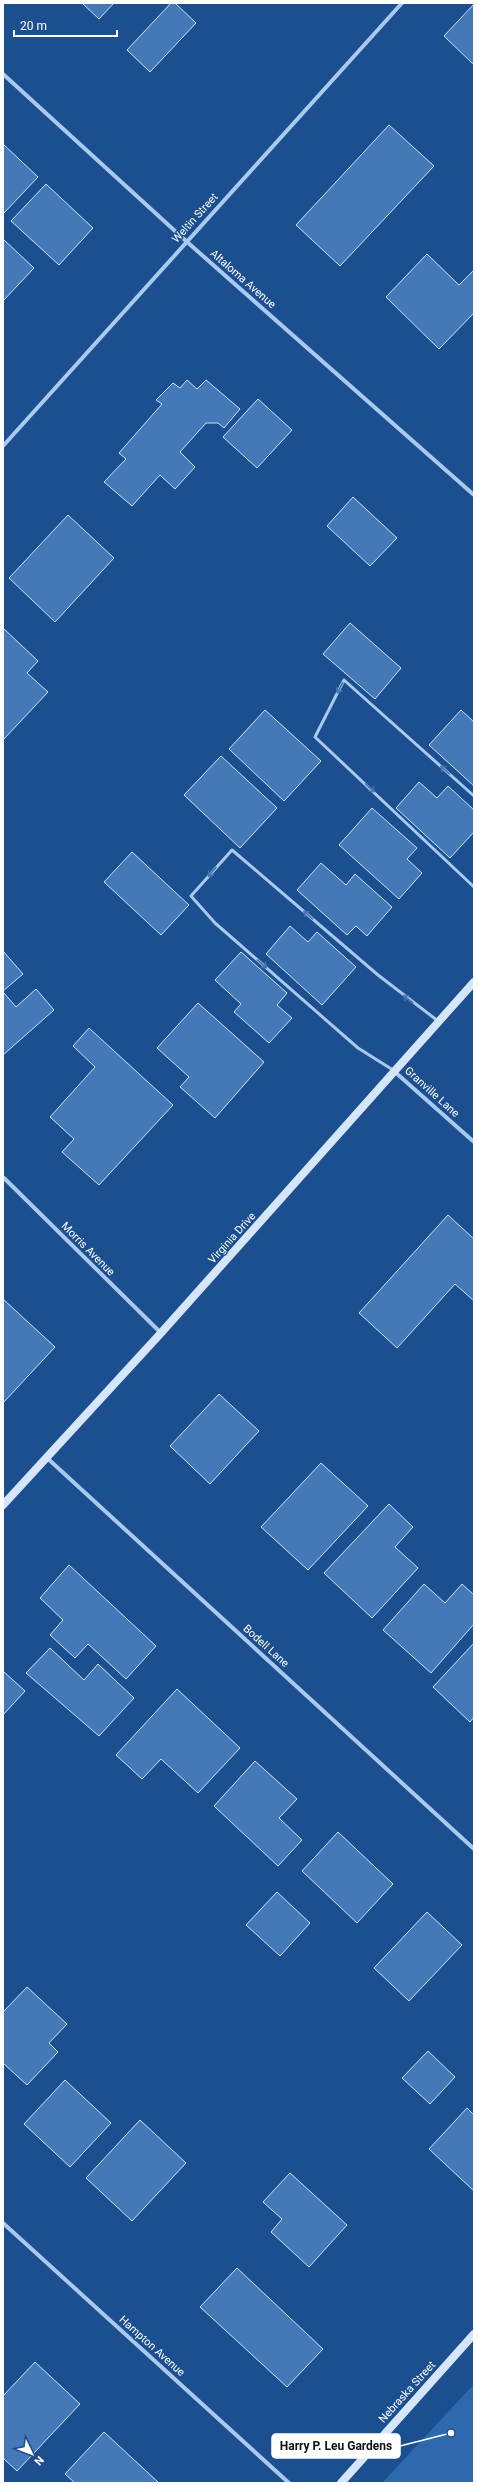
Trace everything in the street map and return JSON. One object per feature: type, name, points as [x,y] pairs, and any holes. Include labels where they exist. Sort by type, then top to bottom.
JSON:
[{"type":"street","name":"Weltin Street","points":[[3,446],[186,241],[402,3]]},
{"type":"street","name":"Altaloma Avenue","points":[[3,74],[186,241],[474,495]]},
{"type":"street","name":"Virginia Drive","points":[[3,1505],[161,1333],[396,1072],[474,982]]},
{"type":"street","name":"Granville Lane","points":[[396,1072],[474,1142]]},
{"type":"street","name":"Morris Avenue","points":[[3,1177],[161,1333]]},
{"type":"street","name":"Bodell Lane","points":[[46,1457],[474,1849]]},
{"type":"street","name":"Hampton Avenue","points":[[3,2223],[289,2483]]},
{"type":"street","name":"Nebraska Street","points":[[341,2483],[474,2334]]},
{"type":"lane","points":[[474,796],[344,680],[315,737],[474,887]]},
{"type":"lane","points":[[396,1072],[358,1048],[215,924],[191,896],[232,850],[378,975],[439,1022]]},
{"type":"shaded area","points":[[474,2384],[474,2483],[382,2483]]},
{"type":"building","points":[[82,3],[114,3],[99,19]]},
{"type":"building","points":[[171,3],[175,3],[196,23],[150,72],[127,50]]},
{"type":"building","points":[[474,4],[474,65],[444,36]]},
{"type":"building","points":[[389,125],[434,166],[340,266],[296,225]]},
{"type":"building","points":[[3,144],[38,177],[3,214]]},
{"type":"building","points":[[46,184],[93,228],[59,265],[11,221]]},
{"type":"building","points":[[3,239],[34,268],[3,301]]},
{"type":"building","points":[[427,254],[459,285],[474,270],[474,313],[439,349],[386,297]]},
{"type":"building","points":[[187,380],[197,389],[206,380],[240,409],[224,428],[218,423],[206,423],[180,452],[195,467],[175,489],[160,475],[132,506],[104,482],[126,459],[119,453],[162,404],[156,400],[173,383],[180,388]]},
{"type":"building","points":[[258,399],[292,430],[257,468],[223,437]]},
{"type":"building","points":[[353,497],[397,538],[370,566],[327,526]]},
{"type":"building","points":[[68,515],[114,558],[55,622],[9,578]]},
{"type":"building","points":[[350,623],[401,668],[375,699],[323,654]]},
{"type":"building","points":[[3,628],[38,661],[27,673],[48,692],[3,740]]},
{"type":"building","points":[[265,710],[321,761],[284,801],[229,749]]},
{"type":"building","points":[[461,710],[474,722],[474,786],[429,745]]},
{"type":"building","points":[[221,756],[277,808],[240,848],[184,795]]},
{"type":"building","points":[[419,782],[437,798],[448,786],[474,810],[474,832],[450,858],[396,808]]},
{"type":"building","points":[[372,808],[417,848],[407,859],[422,873],[399,899],[339,845]]},
{"type":"building","points":[[132,852],[189,905],[161,935],[104,882]]},
{"type":"building","points":[[321,863],[346,885],[355,874],[392,907],[367,936],[356,926],[347,935],[297,890]]},
{"type":"building","points":[[290,926],[308,942],[317,932],[356,967],[322,1005],[266,954]]},
{"type":"building","points":[[3,951],[23,974],[3,991]]},
{"type":"building","points":[[241,952],[287,993],[277,1005],[292,1018],[269,1043],[234,1012],[241,1004],[215,980]]},
{"type":"building","points":[[36,989],[54,1010],[3,1055],[3,992],[16,1007]]},
{"type":"building","points":[[198,1003],[264,1062],[215,1118],[180,1087],[189,1077],[157,1048]]},
{"type":"building","points":[[89,1028],[173,1105],[99,1185],[62,1152],[74,1139],[50,1117],[95,1067],[73,1046]]},
{"type":"building","points":[[448,1215],[474,1239],[474,1301],[455,1284],[397,1348],[359,1313]]},
{"type":"building","points":[[3,1299],[55,1347],[3,1403]]},
{"type":"building","points":[[219,1394],[259,1431],[210,1484],[170,1446]]},
{"type":"building","points":[[321,1463],[368,1506],[308,1570],[261,1527]]},
{"type":"building","points":[[389,1504],[413,1527],[395,1547],[418,1568],[372,1618],[324,1573]]},
{"type":"building","points":[[69,1565],[156,1646],[126,1679],[88,1644],[75,1658],[50,1635],[63,1620],[40,1598]]},
{"type":"building","points":[[424,1584],[445,1603],[462,1584],[474,1595],[474,1624],[431,1673],[383,1630]]},
{"type":"building","points":[[474,1643],[474,1717],[470,1722],[433,1687]]},
{"type":"building","points":[[50,1648],[84,1680],[98,1664],[134,1698],[99,1736],[26,1673]]},
{"type":"building","points":[[3,1671],[25,1691],[3,1715]]},
{"type":"building","points":[[177,1689],[240,1748],[198,1793],[161,1759],[142,1779],[116,1755]]},
{"type":"building","points":[[255,1761],[297,1799],[279,1818],[302,1840],[278,1866],[214,1806]]},
{"type":"building","points":[[338,1832],[393,1884],[357,1923],[302,1871]]},
{"type":"building","points":[[277,1892],[310,1923],[280,1956],[246,1925]]},
{"type":"building","points":[[427,1912],[462,1945],[409,2001],[374,1968]]},
{"type":"building","points":[[27,1987],[67,2024],[49,2043],[58,2052],[27,2085],[3,2063],[3,2012]]},
{"type":"building","points":[[428,2051],[455,2077],[430,2104],[402,2078]]},
{"type":"building","points":[[65,2080],[111,2123],[70,2167],[24,2124]]},
{"type":"building","points":[[467,2108],[474,2115],[474,2191],[429,2149]]},
{"type":"building","points":[[140,2120],[186,2163],[132,2221],[86,2178]]},
{"type":"building","points":[[290,2173],[347,2225],[309,2267],[271,2232],[282,2219],[263,2202]]},
{"type":"building","points":[[237,2268],[323,2349],[287,2387],[200,2307]]},
{"type":"building","points":[[35,2362],[80,2404],[17,2471],[3,2458],[3,2396]]},
{"type":"building","points":[[104,2432],[159,2483],[75,2483],[65,2474]]},
{"type":"place","name":"Harry P. Leu Gardens","points":[[451,2433]]}]
